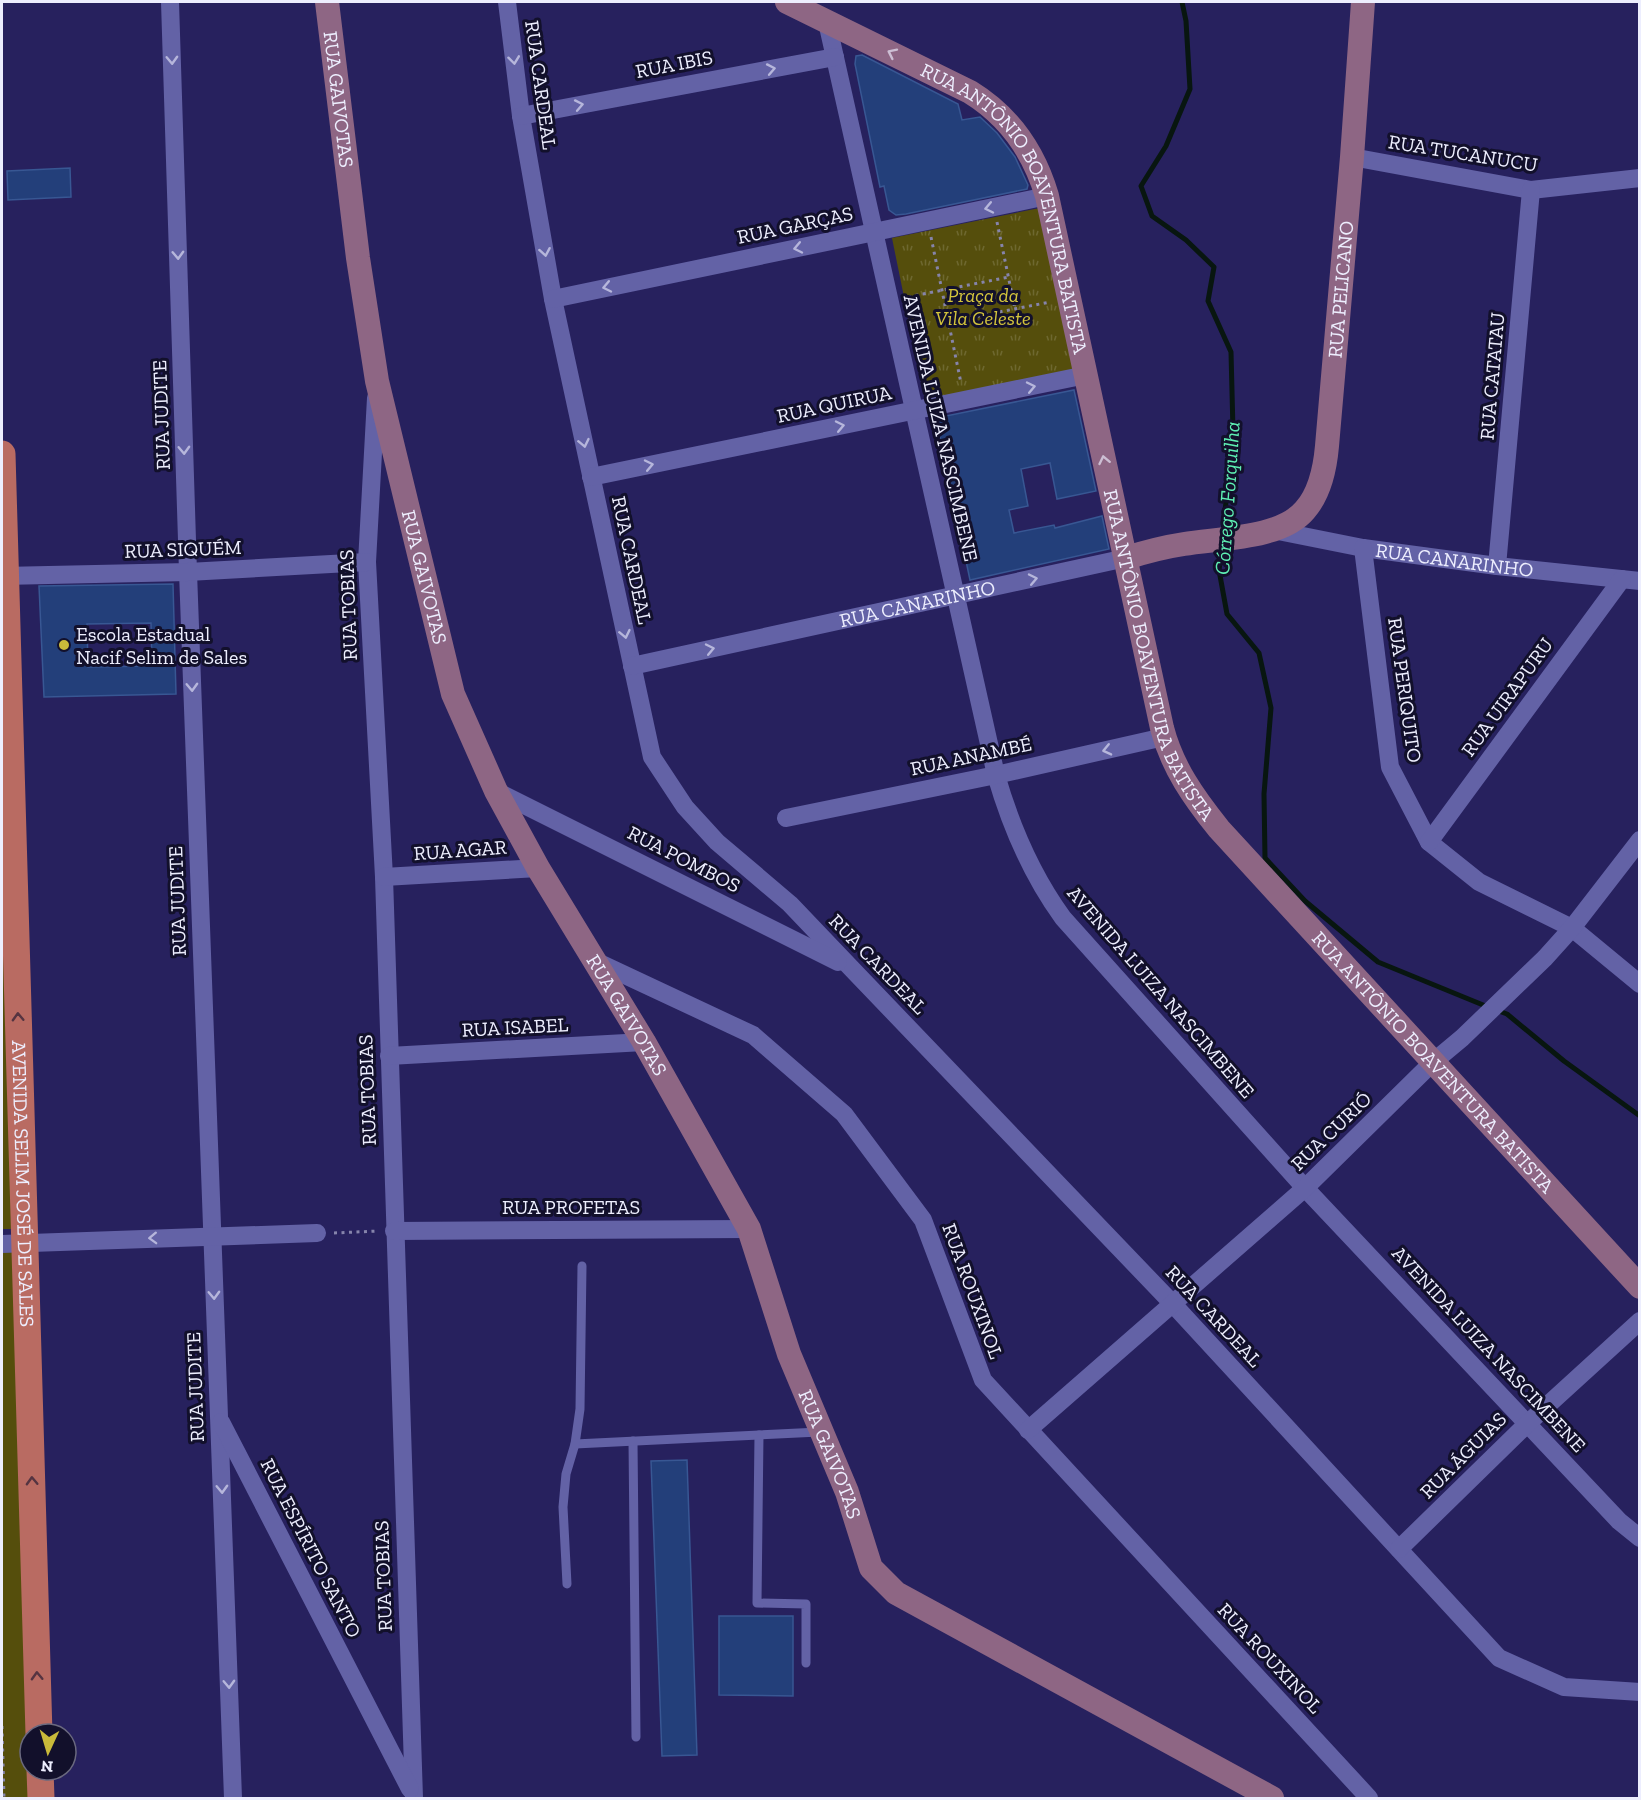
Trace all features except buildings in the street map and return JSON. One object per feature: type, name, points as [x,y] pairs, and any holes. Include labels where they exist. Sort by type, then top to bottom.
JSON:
[{"type":"main road","name":"AVENIDA SELIM JOSÉ DE SALES","points":[[2,454],[7,669],[13,1244],[38,1722]]},
{"type":"main road","points":[[40,1782],[41,1798]]},
{"type":"street","name":"RUA JUDITE","points":[[170,2],[188,572],[233,1798]]},
{"type":"street","name":"RUA GAIVOTAS","points":[[327,2],[358,258],[377,381],[453,693],[496,790],[538,868],[644,1042],[749,1229],[789,1354],[847,1492],[871,1568],[896,1593],[1265,1797]]},
{"type":"street","name":"RUA CARDEAL","points":[[507,2],[522,116],[553,298],[652,757],[685,807],[717,842],[790,904],[1172,1303],[1499,1658],[1564,1687],[1640,1692]]},
{"type":"street","name":"RUA ANTÔNIO BOAVENTURA BATISTA","points":[[787,2],[952,83],[993,107],[1004,117],[1023,143],[1038,171],[1047,196],[1164,737],[1179,772],[1196,799],[1220,829],[1432,1063],[1640,1287]]},
{"type":"street","name":"RUA PELICANO","points":[[1204,541],[1261,532],[1291,522],[1304,512],[1313,498],[1325,465],[1363,2]]},
{"type":"street","name":"AVENIDA LUIZA NASCIMBENE","points":[[827,22],[996,775],[1011,822],[1037,880],[1063,918],[1305,1188],[1619,1521],[1640,1538]]},
{"type":"street","name":"RUA IBIS","points":[[522,116],[835,57]]},
{"type":"street","name":"RUA TUCANUCU","points":[[1352,157],[1531,189],[1640,178]]},
{"type":"street","name":"RUA CATATAU","points":[[1497,566],[1531,189]]},
{"type":"street","name":"RUA GARÇAS","points":[[553,298],[1047,196]]},
{"type":"street","name":"RUA QUIRUA","points":[[591,477],[1086,375]]},
{"type":"street","name":"RUA TOBIAS","points":[[377,381],[367,562],[384,877],[413,1797]]},
{"type":"street","name":"RUA CANARINHO","points":[[1261,532],[1497,566],[1631,580]]},
{"type":"street","name":"RUA CANARINHO","points":[[632,666],[1204,541]]},
{"type":"street","name":"RUA PERIQUITO","points":[[1363,548],[1390,767],[1429,842],[1479,882],[1572,928],[1640,984]]},
{"type":"street","name":"RUA SIQUÉM","points":[[4,576],[188,572],[367,562]]},
{"type":"street","name":"RUA UIRAPURU","points":[[1429,842],[1631,580]]},
{"type":"street","name":"RUA ANAMBÉ","points":[[786,818],[996,775],[1164,737]]},
{"type":"street","name":"RUA POMBOS","points":[[496,790],[852,969]]},
{"type":"street","name":"RUA CURIÓ","points":[[1028,1430],[1305,1188],[1432,1063],[1462,1038],[1545,958],[1572,928],[1640,840]]},
{"type":"street","name":"RUA AGAR","points":[[384,877],[538,868]]},
{"type":"street","name":"RUA ROUXINOL","points":[[595,961],[753,1035],[844,1114],[923,1220],[983,1380],[1369,1798]]},
{"type":"street","name":"RUA ISABEL","points":[[388,1056],[644,1042]]},
{"type":"street","name":"RUA PROFETAS","points":[[394,1231],[749,1229]]},
{"type":"street","points":[[13,1244],[317,1233]]},
{"type":"street","name":"RUA ÁGUIAS","points":[[1399,1550],[1528,1423],[1640,1321]]},
{"type":"street","name":"RUA ESPÍRITO SANTO","points":[[219,1418],[413,1797]]},
{"type":"lane","points":[[567,1584],[563,1507],[566,1474],[575,1444],[580,1409],[582,1266]]},
{"type":"lane","points":[[575,1444],[821,1431]]},
{"type":"lane","points":[[759,1435],[757,1603],[806,1604],[806,1663]]},
{"type":"lane","points":[[633,1441],[636,1737]]},
{"type":"path","points":[[997,220],[1016,309]]},
{"type":"path","points":[[930,234],[962,388]]},
{"type":"path","points":[[908,297],[1009,277]]},
{"type":"path","points":[[948,322],[1054,301]]},
{"type":"path","points":[[317,1233],[394,1231]]},
{"type":"path","points":[[2,1726],[4,1798]]},
{"type":"green space","name":"Praça da Vila Celeste","points":[[1040,208],[1074,370],[925,400],[892,238]]},
{"type":"green space","points":[[2,812],[12,1229],[2,1229]]},
{"type":"green space","points":[[16,1250],[29,1722],[18,1722],[18,1782],[31,1782],[32,1798],[2,1798],[2,1252]]},
{"type":"waterway","name":"Córrego Forquilha","points":[[1182,2],[1186,21],[1190,89],[1166,146],[1141,186],[1152,216],[1186,240],[1214,267],[1208,301],[1231,352],[1233,431],[1223,532]]},
{"type":"waterway","name":"Córrego Forquilha","points":[[1222,545],[1219,570],[1227,614],[1259,653],[1271,708],[1264,794],[1265,858],[1305,901],[1378,962],[1488,1007]]},
{"type":"waterway","name":"Córrego Forquilha","points":[[1496,1010],[1507,1014],[1564,1061],[1640,1116]]},
{"type":"place","name":"Escola Estadual Nacif Selim de Sales","points":[[64,645]]}]
